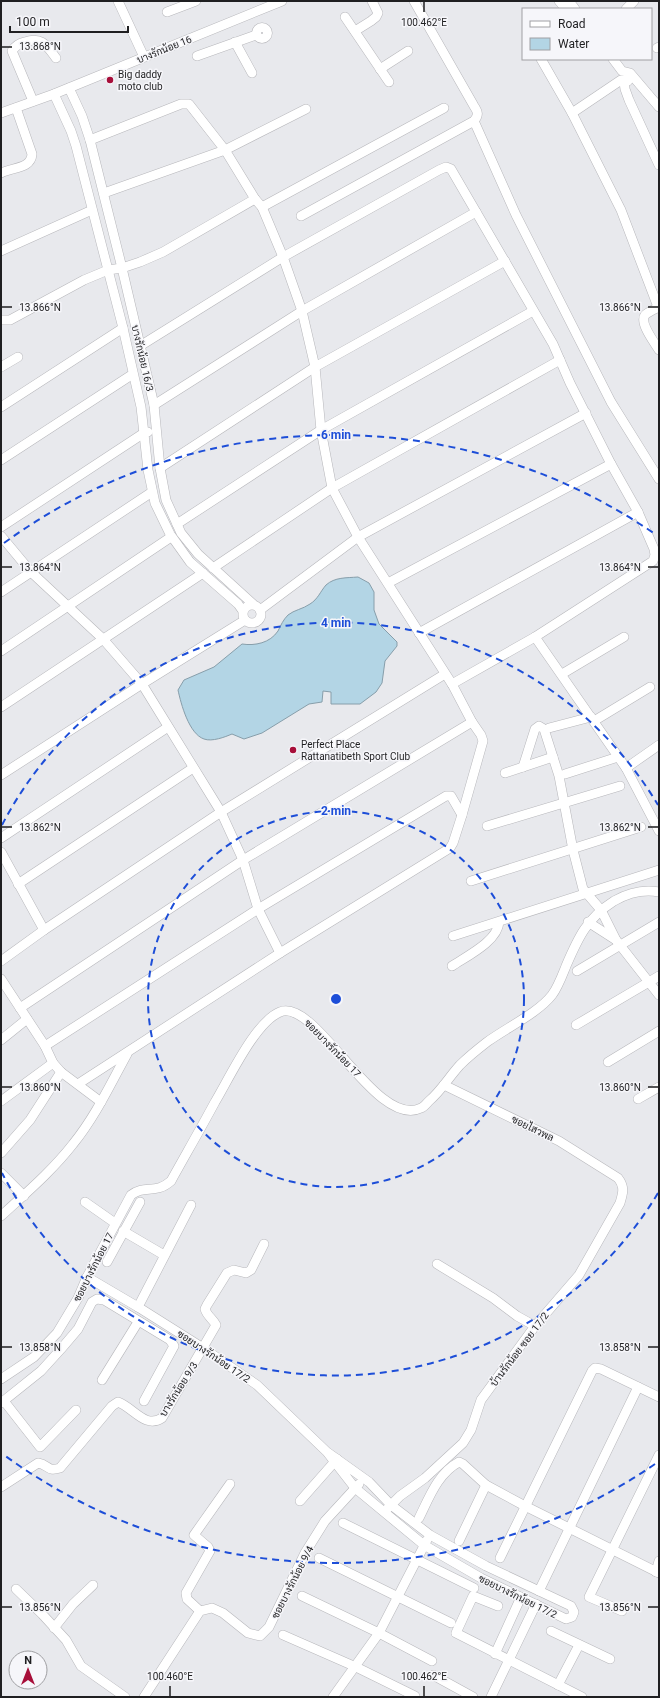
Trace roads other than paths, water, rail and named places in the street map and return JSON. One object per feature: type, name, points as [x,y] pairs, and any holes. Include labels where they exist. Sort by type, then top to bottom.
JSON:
[{"type":"street","points":[[118,1],[144,57]]},
{"type":"street","points":[[167,12],[196,1]]},
{"type":"street","name":"บางรักน้อย 16","points":[[1,113],[54,94],[282,1]]},
{"type":"street","points":[[355,31],[376,17],[378,13],[372,1]]},
{"type":"street","points":[[301,216],[474,121],[478,113],[414,1]]},
{"type":"street","points":[[197,56],[235,42],[259,31],[256,12]]},
{"type":"street","points":[[345,17],[389,82]]},
{"type":"street","points":[[34,101],[12,51],[14,47],[33,39],[46,45],[56,58]]},
{"type":"street","points":[[235,42],[252,73]]},
{"type":"street","points":[[380,69],[408,51]]},
{"type":"street","points":[[543,60],[572,113],[620,210],[658,307],[645,315],[643,320],[644,326],[659,350]]},
{"type":"street","points":[[613,60],[622,71],[628,72],[625,80],[625,89],[659,165]]},
{"type":"street","points":[[572,113],[625,80]]},
{"type":"street","points":[[625,80],[659,107]]},
{"type":"street","name":"บางรักน้อย 16/3","points":[[69,88],[90,140],[122,268],[154,405],[160,468],[166,500],[181,533],[198,554],[256,607]]},
{"type":"street","points":[[54,94],[71,131],[123,328],[141,407],[152,492],[155,503],[172,537],[190,562],[238,604],[243,611],[242,614],[245,620],[250,623],[258,620],[261,616],[256,607]]},
{"type":"street","points":[[78,1084],[280,953],[450,848],[462,816],[482,741],[481,735],[472,722],[452,684],[358,537],[332,488],[321,430],[315,367],[302,311],[283,257],[262,207],[225,150],[188,104],[181,104],[90,140]]},
{"type":"street","points":[[1,172],[27,165],[30,163],[32,158],[32,154],[16,108]]},
{"type":"street","points":[[262,207],[444,108]]},
{"type":"street","points":[[104,193],[225,150],[306,110]]},
{"type":"street","points":[[474,121],[516,215],[611,402],[659,479]]},
{"type":"street","points":[[71,131],[85,126]]},
{"type":"street","points":[[140,346],[283,257],[439,170],[446,167],[451,169],[553,344],[570,383],[611,464],[638,512],[654,549],[655,555],[653,561],[535,636],[452,684]]},
{"type":"street","points":[[1,320],[10,320],[84,280],[108,270],[122,268],[163,252],[256,199]]},
{"type":"street","points":[[1,251],[92,210]]},
{"type":"street","points":[[154,405],[302,311],[476,212]]},
{"type":"street","points":[[160,468],[315,367],[505,261]]},
{"type":"street","points":[[177,524],[321,430],[533,310]]},
{"type":"street","points":[[1,407],[123,328]]},
{"type":"street","points":[[1,367],[18,357]]},
{"type":"street","points":[[213,568],[332,488],[560,360]]},
{"type":"street","points":[[1,460],[133,374]]},
{"type":"street","points":[[243,611],[247,606],[256,607],[358,537],[586,413]]},
{"type":"street","points":[[1,527],[144,433],[157,430]]},
{"type":"street","points":[[388,583],[611,464]]},
{"type":"street","points":[[1,592],[152,492]]},
{"type":"street","points":[[419,633],[638,512]]},
{"type":"street","points":[[1,536],[31,572],[103,639],[142,684],[221,812],[243,860],[258,909],[280,953]]},
{"type":"street","points":[[1,651],[172,537]]},
{"type":"street","points":[[1,707],[203,573]]},
{"type":"street","points":[[1,775],[142,684],[245,620]]},
{"type":"street","points":[[535,636],[656,813],[659,831]]},
{"type":"street","points":[[562,674],[624,636]]},
{"type":"street","points":[[1,961],[44,930],[221,812],[445,674]]},
{"type":"street","points":[[549,728],[592,719],[650,687]]},
{"type":"street","points":[[20,1008],[243,860],[472,722]]},
{"type":"street","points":[[523,767],[535,729],[539,726],[544,729],[559,776],[573,850],[583,889],[586,895],[601,910],[618,943],[659,995]]},
{"type":"street","points":[[1,838],[168,727]]},
{"type":"street","points":[[626,768],[659,745]]},
{"type":"street","points":[[505,773],[552,757]]},
{"type":"street","points":[[565,774],[618,757]]},
{"type":"street","points":[[18,884],[193,768]]},
{"type":"street","points":[[487,826],[620,786]]},
{"type":"street","points":[[45,1046],[258,909],[446,796],[451,796],[462,816]]},
{"type":"street","points":[[472,881],[642,827]]},
{"type":"street","points":[[1,852],[44,930]]},
{"type":"street","points":[[453,936],[655,872],[659,878]]},
{"type":"street","name":"ซอยบางรักน้อย 17","points":[[1,1379],[34,1357],[57,1333],[78,1298],[87,1277],[131,1195],[137,1190],[164,1187],[171,1181],[245,1050],[268,1020],[280,1012],[289,1010],[301,1016],[327,1040],[357,1075],[392,1106],[408,1110],[421,1108],[444,1085],[460,1065],[487,1042],[542,1005],[552,995],[575,944],[588,922],[601,910],[623,896],[642,890],[659,892]]},
{"type":"street","points":[[452,966],[494,936],[499,922]]},
{"type":"street","points":[[588,922],[618,943]]},
{"type":"street","points":[[577,971],[618,943],[659,922]]},
{"type":"street","points":[[576,1025],[659,976]]},
{"type":"street","points":[[1,979],[45,1046],[53,1063],[62,1072],[101,1102]]},
{"type":"street","points":[[1,1040],[27,1019]]},
{"type":"street","points":[[608,1062],[659,1031]]},
{"type":"street","points":[[1,1216],[24,1196],[56,1164],[74,1143],[101,1102],[128,1052]]},
{"type":"street","points":[[1,1101],[53,1063]]},
{"type":"street","points":[[1,1153],[30,1120],[62,1072]]},
{"type":"street","name":"ซอยไสวพล","points":[[444,1085],[559,1141],[618,1178]]},
{"type":"street","points":[[638,1099],[659,1087]]},
{"type":"street","points":[[1,1173],[24,1196]]},
{"type":"street","name":"บ้านรักน้อย ซอย 17/2","points":[[384,1514],[391,1505],[425,1478],[463,1443],[472,1430],[481,1400],[535,1326],[580,1274],[620,1203],[623,1192],[623,1184],[618,1178]]},
{"type":"street","points":[[85,1202],[115,1223]]},
{"type":"street","points":[[107,1262],[140,1202]]},
{"type":"street","points":[[138,1306],[190,1206]]},
{"type":"street","points":[[123,1231],[164,1254]]},
{"type":"street","name":"บางรักน้อย 9/3","points":[[1,1487],[38,1463],[43,1464],[47,1468],[53,1470],[60,1468],[112,1406],[118,1402],[125,1405],[148,1422],[155,1422],[162,1418],[216,1325],[207,1314],[205,1309],[207,1305],[227,1273],[234,1270],[246,1273],[251,1270],[264,1244]]},
{"type":"street","points":[[437,1264],[493,1298],[517,1316],[535,1326]]},
{"type":"street","name":"ซอยบางรักน้อย 17/2","points":[[87,1277],[138,1306],[257,1385],[336,1461],[356,1488],[384,1514],[424,1545],[481,1578],[566,1619],[572,1617],[574,1612],[572,1606],[486,1566],[430,1535],[391,1505],[364,1479],[336,1461]]},
{"type":"street","points":[[76,1410],[40,1447],[2,1402],[41,1371],[62,1349],[78,1329],[92,1302],[97,1299],[104,1300],[170,1340],[174,1346],[144,1401]]},
{"type":"street","points":[[102,1380],[138,1322]]},
{"type":"street","points":[[500,1558],[592,1371],[595,1368],[601,1369],[659,1398]]},
{"type":"street","points":[[539,1590],[638,1387]]},
{"type":"street","points":[[622,1611],[589,1597],[611,1549],[659,1455]]},
{"type":"street","points":[[300,1502],[336,1461]]},
{"type":"street","points":[[420,1518],[438,1482],[459,1462],[464,1464],[486,1485],[657,1573],[659,1561]]},
{"type":"street","points":[[356,1488],[364,1479]]},
{"type":"street","points":[[144,1697],[200,1611],[187,1599],[186,1593],[210,1551],[208,1547],[194,1535],[230,1484]]},
{"type":"street","points":[[459,1541],[486,1485]]},
{"type":"street","name":"ซอยบางรักน้อย 9/4","points":[[200,1611],[212,1608],[223,1613],[248,1633],[260,1636],[269,1627],[305,1554],[325,1521],[356,1488]]},
{"type":"street","points":[[343,1523],[474,1588]]},
{"type":"street","points":[[334,1697],[380,1633],[430,1535]]},
{"type":"street","points":[[319,1558],[451,1623]]},
{"type":"street","points":[[54,1628],[73,1604],[93,1585]]},
{"type":"street","points":[[16,1589],[66,1640],[81,1666],[125,1697]]},
{"type":"street","points":[[302,1596],[380,1633],[432,1661]]},
{"type":"street","points":[[498,1606],[474,1596],[456,1631],[457,1635],[582,1697]]},
{"type":"street","points":[[495,1654],[521,1597]]},
{"type":"street","points":[[491,1697],[536,1604]]},
{"type":"street","points":[[551,1631],[610,1659]]},
{"type":"street","points":[[283,1635],[356,1667],[415,1696]]},
{"type":"street","points":[[558,1685],[579,1645]]},
{"type":"street","points":[[433,1675],[473,1697]]},
{"type":"water","points":[[358,577],[369,583],[374,592],[374,610],[379,624],[397,642],[397,646],[385,661],[382,683],[376,692],[360,704],[331,704],[331,692],[323,691],[322,702],[309,704],[262,733],[244,739],[232,734],[218,739],[207,740],[199,736],[194,731],[186,718],[179,696],[178,690],[184,680],[214,667],[242,644],[257,644],[267,641],[275,635],[288,615],[313,602],[329,582],[341,578]]},
{"type":"place","name":"Big daddy moto club","points":[[110,80]]},
{"type":"place","name":"Perfect Place Rattanatibeth Sport Club","points":[[293,750]]}]
